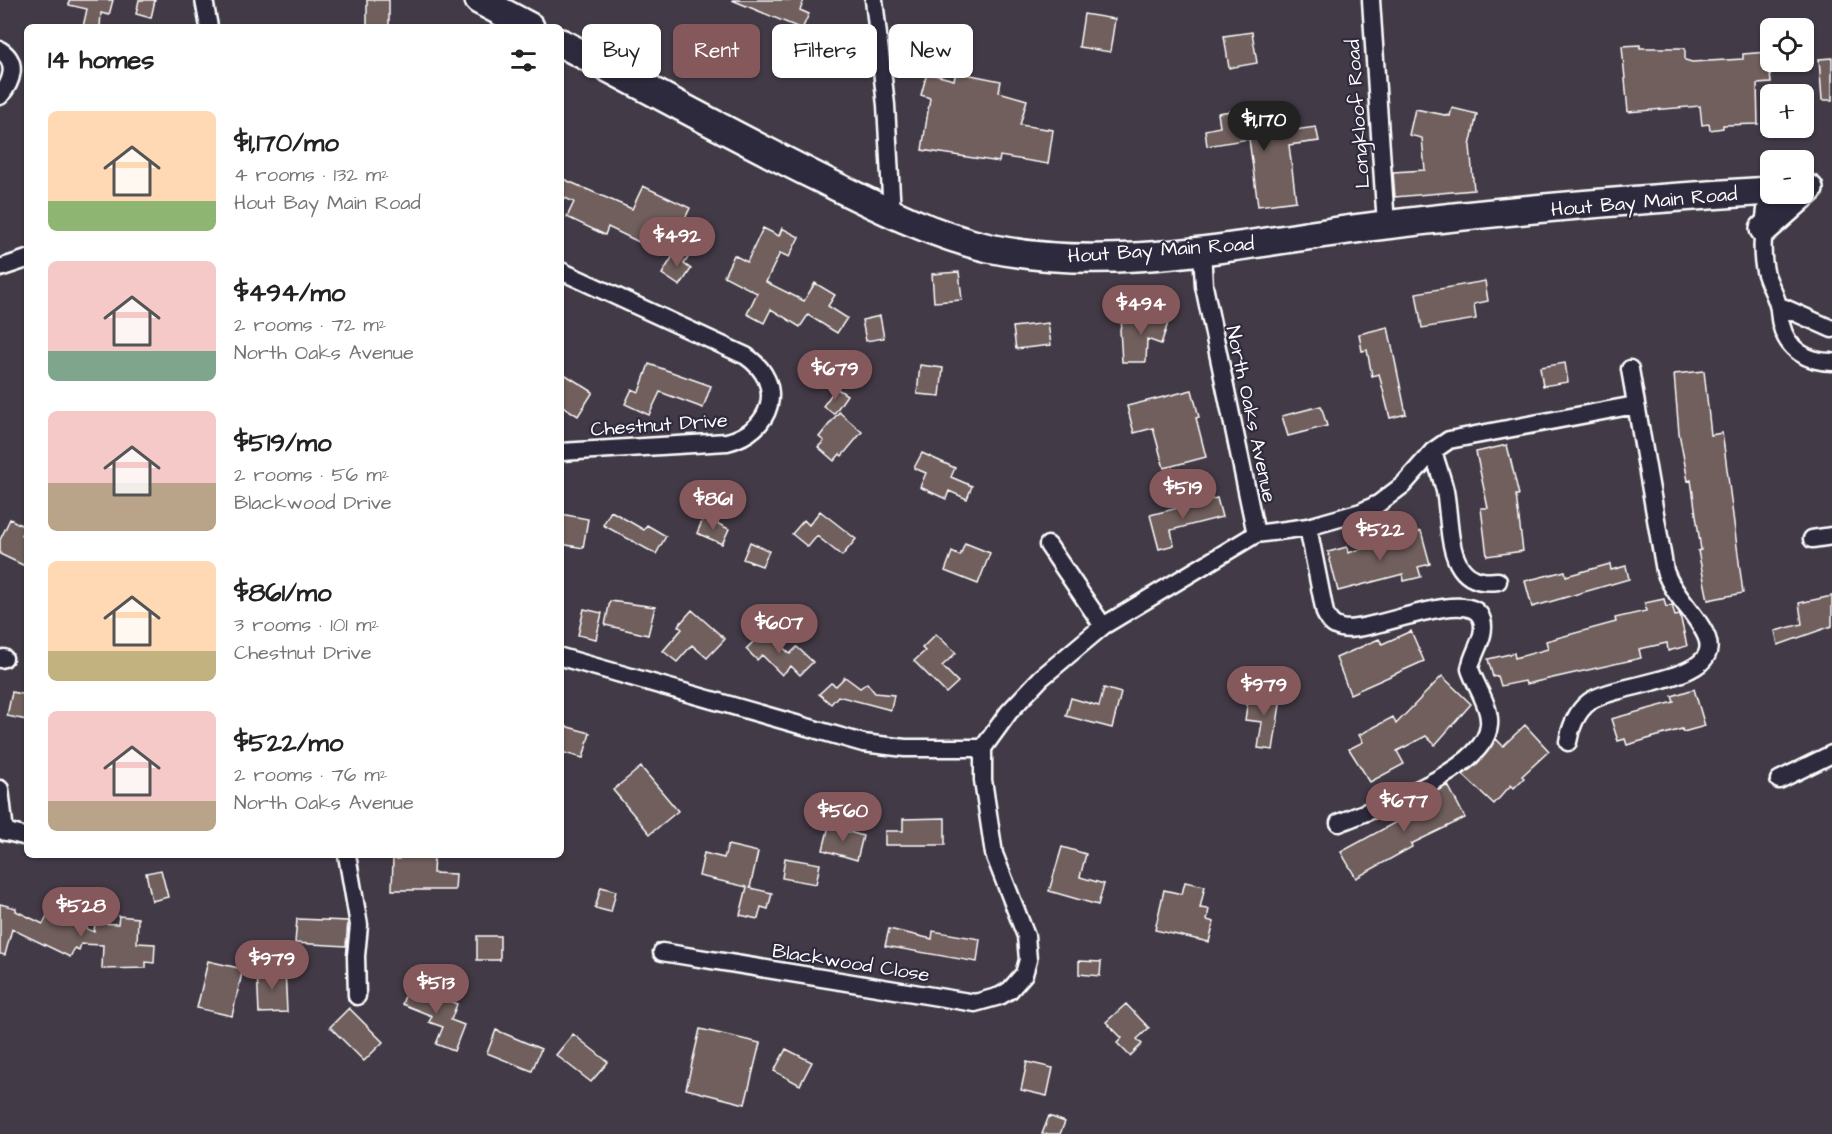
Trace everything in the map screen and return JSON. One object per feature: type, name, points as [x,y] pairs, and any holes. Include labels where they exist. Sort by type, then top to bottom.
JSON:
[{"type":"main road","points":[[479,0],[524,24]]},
{"type":"main road","name":"Hout Bay Main Road","points":[[564,45],[789,163],[892,213],[933,231],[1018,254],[1086,259],[1202,250],[1386,225],[1653,199],[1760,192]]},
{"type":"main road","points":[[1764,229],[1815,188]]},
{"type":"street","points":[[204,0],[208,24]]},
{"type":"street","points":[[874,0],[885,105],[892,213]]},
{"type":"street","name":"Longkloof Road","points":[[1371,0],[1386,225]]},
{"type":"street","points":[[0,50],[8,56],[12,69],[8,87],[0,96]]},
{"type":"street","points":[[1767,204],[1764,229],[1765,269],[1778,305],[1786,338],[1796,350],[1815,362],[1832,362]]},
{"type":"street","name":"North Oaks Avenue","points":[[1202,250],[1204,286],[1256,534],[1308,527],[1361,512],[1378,504],[1403,485],[1433,451],[1449,440],[1635,405]]},
{"type":"street","points":[[0,268],[24,260]]},
{"type":"street","name":"Chestnut Drive","points":[[564,272],[746,356],[756,362],[765,375],[770,391],[764,418],[751,433],[741,439],[703,444],[564,452]]},
{"type":"street","points":[[1778,305],[1832,329]]},
{"type":"street","points":[[1568,742],[1578,714],[1589,702],[1607,693],[1693,670],[1706,660],[1708,653],[1707,638],[1677,595],[1665,571],[1630,369]]},
{"type":"street","points":[[1433,451],[1445,490],[1456,562],[1471,578],[1478,581],[1498,581]]},
{"type":"street","points":[[1308,527],[1325,613],[1331,624],[1339,628],[1358,629],[1411,615],[1464,606],[1476,611],[1483,621],[1483,631],[1470,669],[1488,714],[1489,725],[1481,744],[1457,768],[1438,779],[1339,823]]},
{"type":"street","points":[[564,658],[863,742],[905,748],[983,748],[1023,696],[1103,626],[1256,534]]},
{"type":"street","points":[[1812,539],[1832,536]]},
{"type":"street","points":[[1048,545],[1103,626]]},
{"type":"street","name":"Blackwood Close","points":[[662,952],[975,1003],[1000,996],[1010,990],[1024,974],[1029,951],[1026,936],[999,875],[989,835],[983,780],[983,748]]},
{"type":"street","points":[[1779,780],[1832,754]]},
{"type":"street","points":[[0,789],[2,831],[24,836]]},
{"type":"street","points":[[347,858],[351,895],[359,925],[357,996]]},
{"type":"building","points":[[69,0],[113,0],[109,15],[101,13],[100,24],[84,24],[87,9],[69,5]]},
{"type":"building","points":[[139,0],[155,0],[151,18],[136,14]]},
{"type":"building","points":[[367,0],[389,0],[389,24],[367,24]]},
{"type":"building","points":[[732,0],[804,0],[800,10],[809,14],[804,24],[790,24]]},
{"type":"building","points":[[1084,14],[1115,19],[1110,52],[1079,47]]},
{"type":"building","points":[[1252,32],[1257,63],[1229,68],[1224,36]]},
{"type":"building","points":[[1622,46],[1685,48],[1685,60],[1692,62],[1743,59],[1743,54],[1760,53],[1760,72],[1770,72],[1771,83],[1757,84],[1758,124],[1723,125],[1723,128],[1710,130],[1709,124],[1702,125],[1700,106],[1628,112]]},
{"type":"building","points":[[1832,58],[1832,100],[1822,100],[1819,59]]},
{"type":"building","points":[[973,75],[1001,81],[999,92],[1027,100],[1020,125],[1053,130],[1048,164],[1000,156],[999,162],[922,150],[930,98],[921,95],[926,78],[954,80],[954,78],[973,78]]},
{"type":"building","points":[[1251,108],[1254,125],[1286,120],[1287,131],[1316,127],[1319,141],[1289,145],[1296,201],[1258,206],[1249,139],[1207,146],[1205,130],[1220,127],[1218,113]]},
{"type":"building","points":[[1452,108],[1477,114],[1470,146],[1474,190],[1395,197],[1393,172],[1425,170],[1422,138],[1409,135],[1415,109],[1450,116]]},
{"type":"building","points":[[564,179],[632,209],[643,186],[690,208],[675,239],[650,226],[641,243],[608,227],[605,235],[567,217],[574,202],[564,197]]},
{"type":"building","points":[[763,228],[779,236],[782,228],[799,237],[789,257],[780,253],[766,282],[804,301],[815,283],[835,295],[828,306],[847,318],[837,333],[808,315],[800,327],[771,309],[764,323],[747,314],[757,293],[724,276],[734,255],[747,262]]},
{"type":"building","points":[[677,249],[689,256],[684,264],[691,269],[680,286],[662,274]]},
{"type":"building","points":[[959,272],[962,300],[934,302],[932,274]]},
{"type":"building","points":[[1485,281],[1488,301],[1474,304],[1476,319],[1422,328],[1416,293]]},
{"type":"building","points":[[1153,311],[1170,317],[1161,344],[1147,339],[1146,362],[1122,362],[1120,329],[1125,315],[1149,324]]},
{"type":"building","points":[[880,316],[884,338],[866,341],[862,320]]},
{"type":"building","points":[[1048,323],[1051,345],[1016,349],[1013,327]]},
{"type":"building","points":[[1388,327],[1406,414],[1390,418],[1379,374],[1372,376],[1367,350],[1362,351],[1359,334]]},
{"type":"building","points":[[1565,363],[1568,382],[1543,386],[1540,367]]},
{"type":"building","points":[[649,364],[711,386],[703,408],[660,392],[649,415],[625,404],[632,389],[639,392]]},
{"type":"building","points":[[920,365],[943,368],[940,396],[917,394]]},
{"type":"building","points":[[1704,371],[1711,435],[1722,433],[1743,593],[1708,600],[1698,551],[1701,550],[1691,480],[1688,481],[1679,433],[1674,374]]},
{"type":"building","points":[[564,374],[593,392],[578,416],[564,407]]},
{"type":"building","points":[[836,388],[847,395],[834,414],[823,406]]},
{"type":"building","points":[[1192,390],[1199,417],[1196,418],[1206,457],[1164,468],[1153,428],[1134,433],[1127,406]]},
{"type":"building","points":[[1321,406],[1327,426],[1288,436],[1282,416]]},
{"type":"building","points":[[839,412],[862,432],[842,456],[840,454],[834,461],[818,447],[824,441],[819,437]]},
{"type":"building","points":[[1507,445],[1519,495],[1516,495],[1523,551],[1487,556],[1481,508],[1488,508],[1476,452]]},
{"type":"building","points":[[922,453],[955,468],[951,477],[972,486],[967,499],[949,491],[946,499],[920,487],[926,473],[914,468]]},
{"type":"building","points":[[1217,498],[1222,517],[1171,530],[1174,545],[1159,549],[1150,515]]},
{"type":"building","points":[[611,511],[644,530],[647,525],[666,536],[656,554],[603,525]]},
{"type":"building","points":[[820,511],[856,539],[842,556],[817,536],[808,547],[792,534],[804,520],[809,525]]},
{"type":"building","points":[[564,515],[588,519],[583,548],[564,545]]},
{"type":"building","points":[[704,517],[729,529],[722,544],[697,533]]},
{"type":"building","points":[[10,519],[24,526],[21,535],[24,536],[24,566],[0,554],[0,540]]},
{"type":"building","points":[[1421,531],[1430,564],[1418,567],[1421,577],[1404,581],[1403,574],[1338,591],[1328,552],[1347,547],[1348,553]]},
{"type":"building","points":[[750,542],[769,551],[762,566],[743,559]]},
{"type":"building","points":[[965,543],[990,553],[978,584],[945,571],[952,552],[960,556]]},
{"type":"building","points":[[1610,564],[1611,570],[1626,566],[1629,579],[1532,607],[1525,581],[1565,571],[1566,576]]},
{"type":"building","points":[[1832,596],[1832,626],[1778,645],[1775,631],[1802,624],[1799,603]]},
{"type":"building","points":[[1664,599],[1666,607],[1672,605],[1675,616],[1680,615],[1687,646],[1668,651],[1667,643],[1639,649],[1641,658],[1526,684],[1525,681],[1501,686],[1498,676],[1493,677],[1488,659],[1514,653],[1515,658],[1548,649],[1546,641],[1616,622],[1615,618],[1646,611],[1645,603]]},
{"type":"building","points":[[610,601],[655,607],[648,635],[605,625]]},
{"type":"building","points":[[584,609],[602,613],[596,639],[578,635]]},
{"type":"building","points":[[692,610],[725,639],[707,658],[692,645],[677,662],[663,651],[682,629],[678,626]]},
{"type":"building","points":[[765,630],[790,654],[797,647],[813,662],[800,675],[791,666],[782,675],[762,655],[757,660],[746,649]]},
{"type":"building","points":[[1411,631],[1424,661],[1350,694],[1336,658],[1379,639],[1382,644]]},
{"type":"building","points":[[936,634],[956,653],[942,666],[958,682],[946,693],[914,661],[925,651],[922,648]]},
{"type":"building","points":[[1442,676],[1471,704],[1435,745],[1426,736],[1397,751],[1404,764],[1370,782],[1349,749],[1363,742],[1359,735],[1393,717],[1396,724]]},
{"type":"building","points":[[845,677],[860,688],[867,683],[875,693],[894,695],[891,710],[838,696],[831,704],[819,694],[831,683],[836,686]]},
{"type":"building","points":[[1104,688],[1121,693],[1112,728],[1066,716],[1071,698],[1099,706]]},
{"type":"building","points":[[1694,689],[1705,726],[1683,732],[1682,729],[1627,745],[1625,739],[1618,741],[1611,719],[1674,702],[1672,696]]},
{"type":"building","points":[[12,692],[24,694],[24,719],[7,716]]},
{"type":"building","points":[[1249,693],[1281,698],[1273,750],[1258,748],[1262,722],[1245,720]]},
{"type":"building","points":[[1525,725],[1549,751],[1522,776],[1524,778],[1514,788],[1511,785],[1494,804],[1463,775],[1477,764],[1496,739],[1503,746]]},
{"type":"building","points":[[564,726],[590,733],[583,758],[564,753]]},
{"type":"building","points":[[641,767],[678,811],[650,834],[613,790]]},
{"type":"building","points":[[1448,785],[1465,818],[1411,844],[1412,847],[1356,878],[1341,852],[1431,803],[1428,796]]},
{"type":"building","points":[[945,818],[945,845],[885,845],[885,831],[903,831],[903,819]]},
{"type":"building","points":[[829,826],[863,836],[857,860],[823,850]]},
{"type":"building","points":[[728,845],[758,852],[750,888],[772,893],[768,909],[761,907],[758,919],[740,915],[747,887],[699,876],[704,853],[724,858]]},
{"type":"building","points":[[1062,847],[1086,854],[1080,877],[1104,884],[1098,905],[1049,891]]},
{"type":"building","points":[[434,858],[433,873],[456,874],[455,890],[392,890],[393,859]]},
{"type":"building","points":[[785,858],[820,864],[816,884],[782,878]]},
{"type":"building","points":[[161,870],[168,897],[152,901],[146,873]]},
{"type":"building","points":[[1185,882],[1205,886],[1200,908],[1209,909],[1207,920],[1214,922],[1209,942],[1155,930],[1164,890],[1182,894]]},
{"type":"building","points":[[601,887],[616,891],[611,912],[595,908]]},
{"type":"building","points":[[0,904],[16,908],[16,911],[43,924],[49,912],[94,932],[95,923],[118,924],[119,916],[138,918],[137,943],[155,944],[154,963],[146,962],[146,968],[102,969],[103,945],[81,944],[79,950],[75,948],[70,957],[12,929],[5,955],[0,954]]},
{"type":"building","points":[[297,919],[348,921],[346,946],[295,943]]},
{"type":"building","points":[[889,929],[932,939],[933,931],[980,939],[977,962],[885,946]]},
{"type":"building","points":[[477,936],[500,936],[500,960],[477,960]]},
{"type":"building","points":[[208,961],[243,969],[232,1016],[197,1008]]},
{"type":"building","points":[[1079,961],[1101,962],[1100,976],[1079,974]]},
{"type":"building","points":[[285,968],[287,1012],[259,1013],[257,970]]},
{"type":"building","points":[[409,985],[457,1004],[451,1020],[464,1025],[454,1051],[436,1044],[443,1027],[429,1022],[432,1016],[402,1004]]},
{"type":"building","points":[[1126,1004],[1149,1028],[1137,1039],[1142,1044],[1130,1056],[1117,1043],[1122,1038],[1106,1022]]},
{"type":"building","points":[[349,1008],[383,1042],[364,1061],[330,1027]]},
{"type":"building","points":[[700,1029],[760,1043],[745,1104],[686,1089]]},
{"type":"building","points":[[496,1030],[541,1049],[532,1071],[487,1053]]},
{"type":"building","points":[[573,1034],[608,1062],[591,1082],[556,1055]]},
{"type":"building","points":[[786,1049],[812,1062],[800,1085],[774,1071]]},
{"type":"building","points":[[1027,1062],[1053,1068],[1047,1096],[1021,1090]]},
{"type":"building","points":[[1049,1116],[1065,1122],[1060,1134],[1042,1134]]}]
